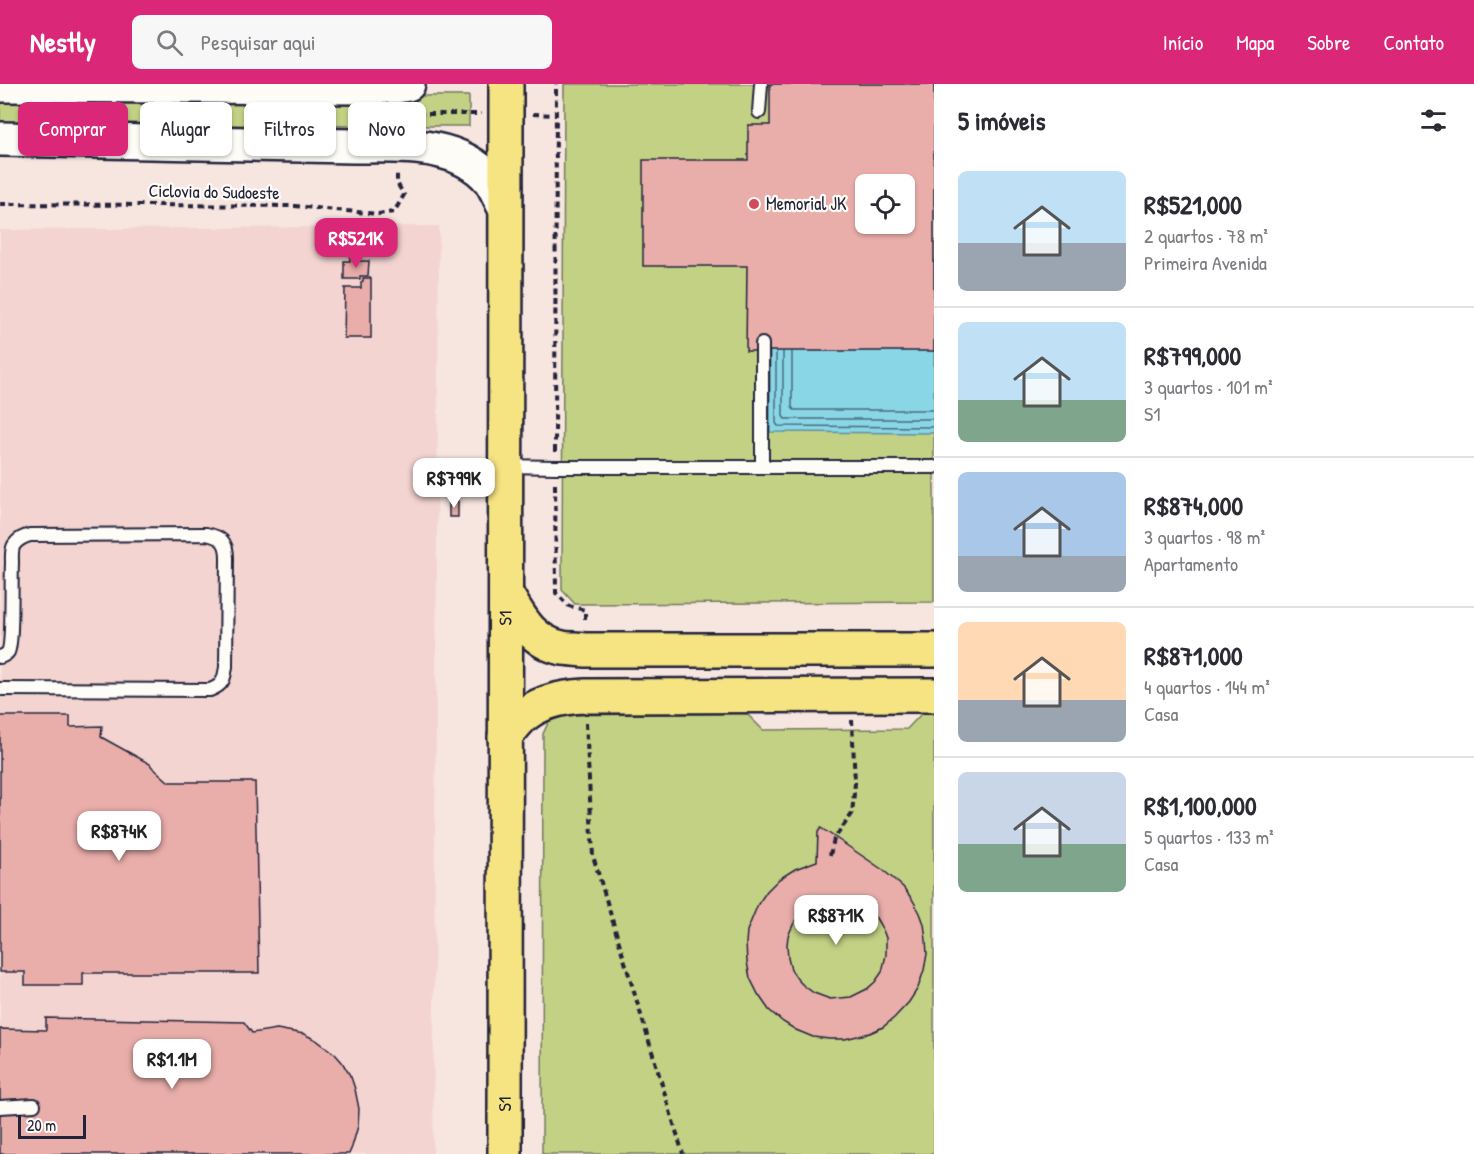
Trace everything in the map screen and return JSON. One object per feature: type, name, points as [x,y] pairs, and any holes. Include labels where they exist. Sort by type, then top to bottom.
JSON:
[{"type":"highway","name":"S1","points":[[505,1154],[506,84]]},
{"type":"highway","points":[[506,594],[521,620],[534,635],[561,648],[585,650],[934,650]]},
{"type":"highway","points":[[505,737],[522,717],[537,707],[567,697],[934,695]]},
{"type":"main road","points":[[0,85],[360,87],[408,84]]},
{"type":"main road","points":[[0,139],[18,139]]},
{"type":"main road","points":[[128,141],[397,146],[444,152],[472,163],[490,180],[506,208]]},
{"type":"main road","points":[[0,161],[18,156]]},
{"type":"lane","points":[[759,112],[761,84]]},
{"type":"lane","points":[[762,344],[762,467]]},
{"type":"lane","points":[[506,466],[934,467]]},
{"type":"lane","points":[[0,657],[7,654],[9,650],[11,635],[12,548],[22,537],[30,535],[206,534],[224,541],[227,550],[226,667],[222,684],[217,688],[210,690],[0,689]]},
{"type":"lane","points":[[0,1107],[34,1105]]},
{"type":"path","name":"Ciclovia do Sudoeste","points":[[0,204],[295,206],[378,214],[394,212],[404,195],[397,183]]},
{"type":"path","points":[[830,855],[834,839],[852,814],[855,783],[850,695]]},
{"type":"shaded area","points":[[439,226],[433,1154],[0,1154],[0,230]]},
{"type":"green space","points":[[564,84],[934,84],[934,602],[575,604],[562,590]]},
{"type":"green space","points":[[0,95],[469,96],[469,126],[426,126],[426,102],[348,102],[348,126],[336,126],[336,102],[244,102],[244,126],[232,125],[232,102],[140,102],[140,125],[128,125],[128,102],[18,102],[18,125],[0,125]]},
{"type":"green space","points":[[923,712],[934,712],[934,1154],[542,1154],[543,734],[549,721],[565,715],[746,713],[763,730],[907,729]]},
{"type":"water","points":[[934,266],[934,433],[770,432],[770,267]]},
{"type":"building","name":"Memorial JK","points":[[770,84],[934,84],[934,351],[746,351],[747,266],[643,266],[643,160],[748,160],[748,125],[770,125]]},
{"type":"building","points":[[350,257],[356,257],[356,261],[369,261],[368,276],[360,276],[360,279],[344,279],[344,261],[350,261]]},
{"type":"building","points":[[363,278],[371,278],[371,338],[344,338],[345,288],[361,288]]},
{"type":"building","points":[[449,501],[458,501],[458,517],[449,517]]},
{"type":"building","points":[[0,716],[70,716],[70,727],[102,726],[101,737],[150,764],[169,782],[255,782],[259,973],[83,973],[83,985],[25,985],[25,972],[0,972]]},
{"type":"building","points":[[821,828],[883,870],[903,887],[920,913],[924,924],[927,954],[924,970],[918,988],[909,1002],[883,1027],[870,1033],[845,1039],[813,1037],[783,1022],[769,1010],[758,994],[750,978],[747,962],[747,931],[758,904],[779,879],[795,869],[817,861],[818,832]],"holes":[[[839,900],[858,904],[876,918],[886,938],[886,955],[882,972],[867,989],[851,997],[830,999],[814,993],[804,986],[791,970],[787,945],[794,923],[806,911],[819,903]]]},
{"type":"building","points":[[46,1018],[244,1022],[252,1033],[277,1029],[304,1034],[335,1054],[351,1077],[359,1109],[358,1126],[349,1154],[0,1154],[0,1029],[46,1030]]},
{"type":"place","name":"Memorial JK","points":[[754,204]]}]
